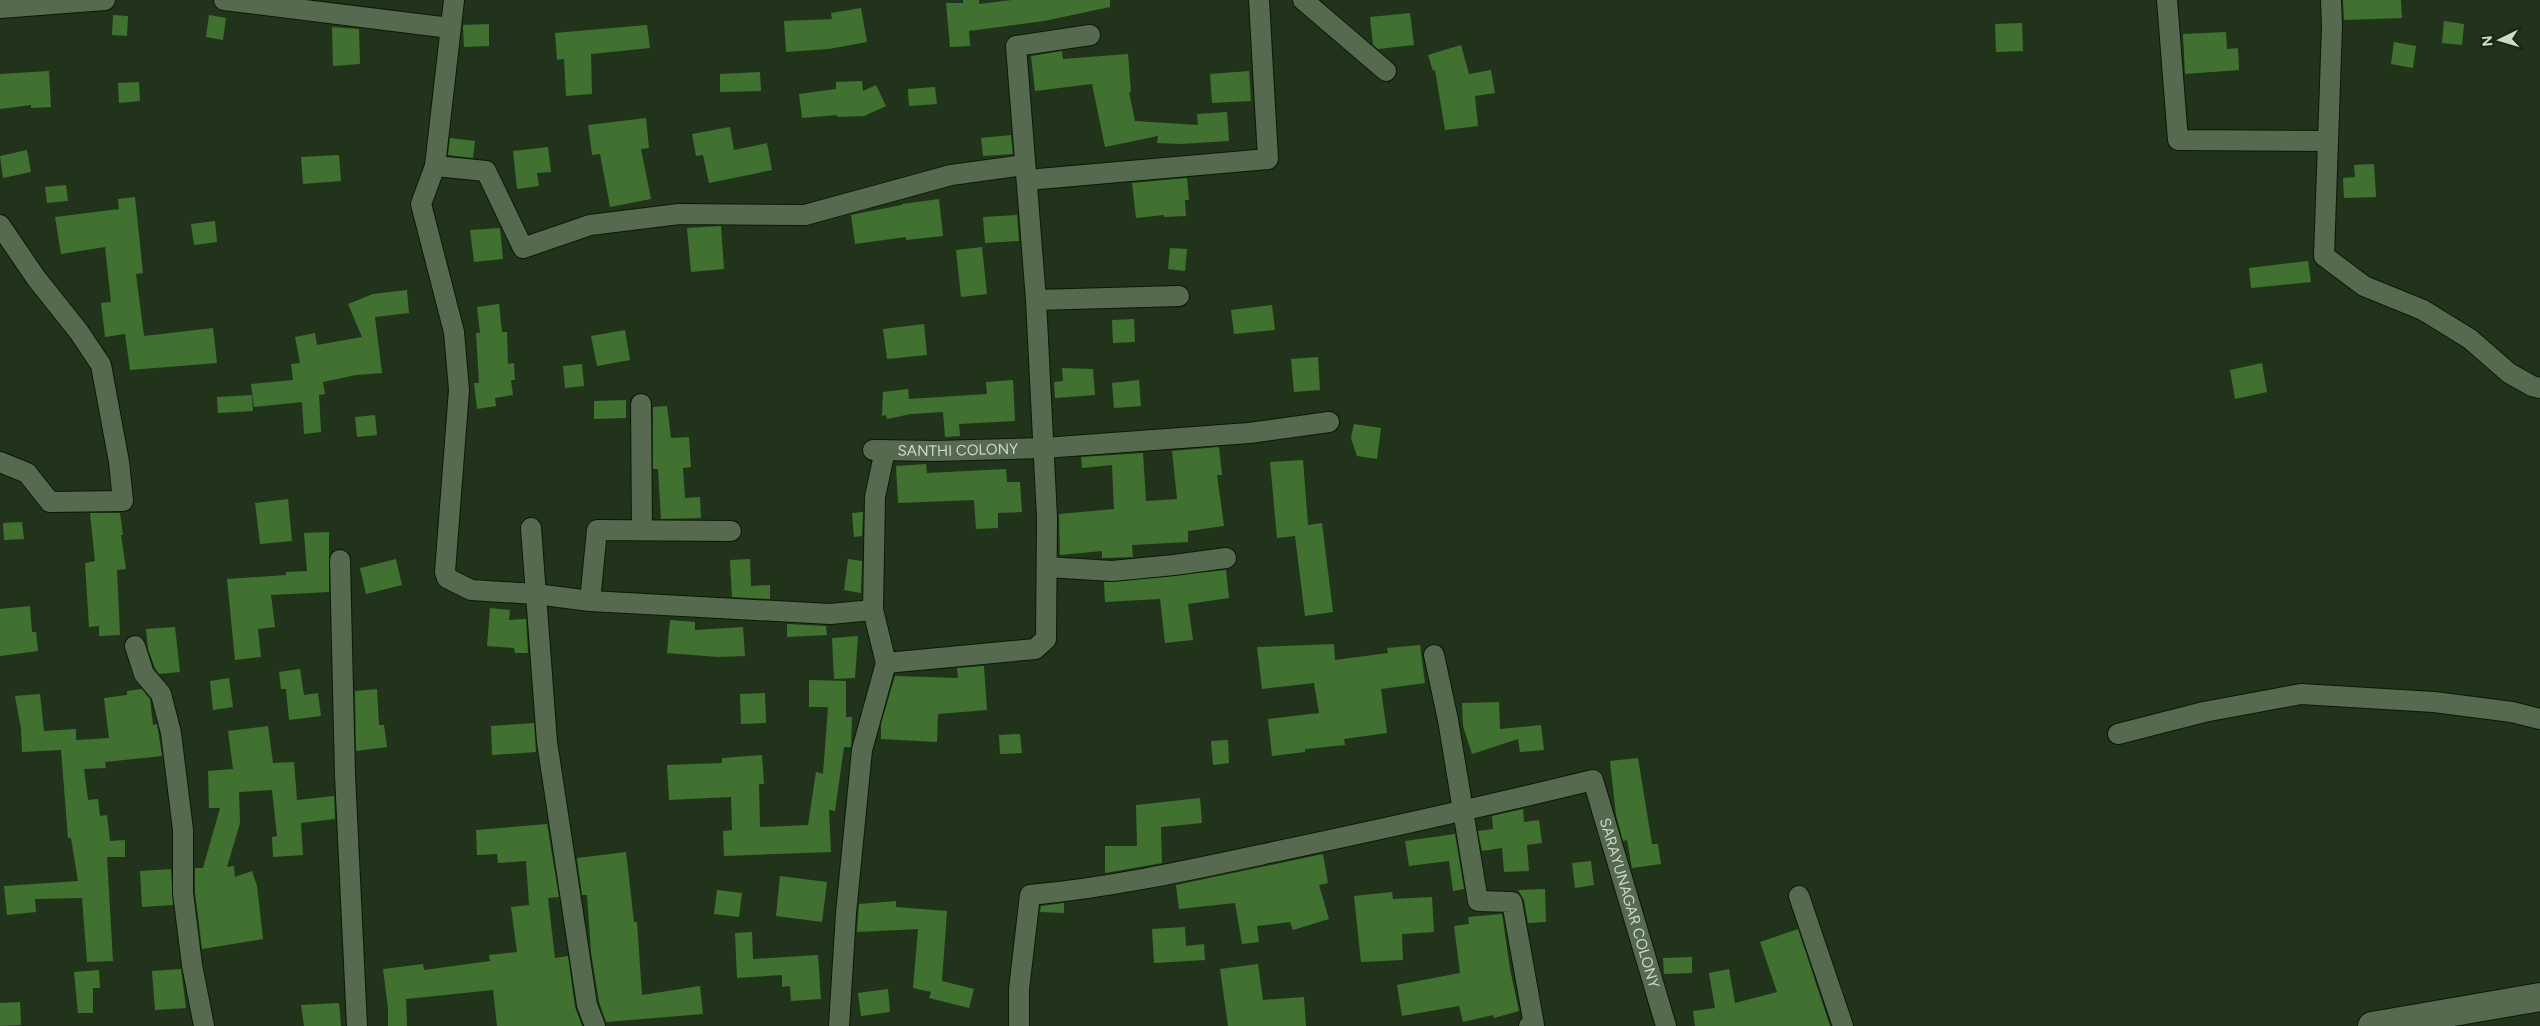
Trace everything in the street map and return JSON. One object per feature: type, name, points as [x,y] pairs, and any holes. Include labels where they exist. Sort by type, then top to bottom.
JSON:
[{"type":"street","points":[[0,8],[105,0]]},
{"type":"street","points":[[224,0],[450,28]]},
{"type":"street","points":[[454,0],[435,166],[422,204],[454,332],[459,390],[445,572],[447,578],[471,590],[536,594],[590,601],[830,614],[872,610],[886,663],[862,750],[846,913],[839,1026]]},
{"type":"street","points":[[435,166],[486,172],[523,248],[590,225],[679,214],[806,215],[951,175],[1268,159],[1258,0]]},
{"type":"street","points":[[1303,0],[1386,71]]},
{"type":"street","points":[[2167,0],[2178,140],[2328,141]]},
{"type":"street","points":[[2331,0],[2332,26],[2324,256],[2364,286],[2422,310],[2470,339],[2509,373],[2532,386],[2540,388]]},
{"type":"street","points":[[886,663],[1035,649],[1046,639],[1048,518],[1036,300],[1016,46],[1090,35]]},
{"type":"street","points":[[0,225],[36,278],[79,332],[101,365],[119,462],[123,501],[50,502],[27,473],[0,462]]},
{"type":"street","points":[[1036,300],[1179,296]]},
{"type":"street","points":[[641,404],[642,530]]},
{"type":"street","name":"SANTHI COLONY","points":[[872,610],[875,497],[879,450],[1044,448],[1249,433],[1329,422]]},
{"type":"street","points":[[531,528],[547,742],[587,1005],[595,1026]]},
{"type":"street","points":[[590,601],[597,530],[731,531]]},
{"type":"street","points":[[1047,567],[1112,571],[1174,566],[1226,558]]},
{"type":"street","points":[[340,560],[345,775],[357,1026]]},
{"type":"street","points":[[135,646],[144,674],[161,694],[172,734],[183,830],[183,893],[192,965],[204,1026]]},
{"type":"street","points":[[1434,656],[1478,901],[1512,902],[1532,1026]]},
{"type":"street","points":[[2118,734],[2204,712],[2301,694],[2443,703],[2512,712],[2540,719]]},
{"type":"street","name":"SARAYUNAGAR COLONY","points":[[1463,811],[1593,780],[1666,1026]]},
{"type":"street","points":[[1019,1026],[1019,989],[1030,895],[1080,890],[1160,876],[1463,811]]},
{"type":"street","points":[[1799,896],[1843,1026]]},
{"type":"street","points":[[2372,1026],[2540,997]]},
{"type":"building","points":[[963,0],[979,0],[979,4],[1012,0],[1110,0],[1110,7],[1044,21],[969,31],[970,46],[950,47],[946,3],[963,3]]},
{"type":"building","points":[[2343,0],[2401,0],[2402,18],[2344,20]]},
{"type":"building","points":[[861,8],[867,42],[829,49],[786,52],[784,21],[832,19],[831,13]]},
{"type":"building","points":[[1410,13],[1414,45],[1378,49],[1373,45],[1370,17]]},
{"type":"building","points":[[113,15],[128,16],[127,36],[112,35]]},
{"type":"building","points":[[209,15],[226,18],[223,40],[206,37]]},
{"type":"building","points":[[2444,21],[2464,24],[2462,45],[2442,43]]},
{"type":"building","points":[[2022,23],[2023,51],[1996,52],[1995,24]]},
{"type":"building","points":[[489,24],[489,46],[464,47],[463,25]]},
{"type":"building","points":[[647,25],[650,48],[591,54],[592,94],[566,96],[564,59],[557,60],[555,33]]},
{"type":"building","points":[[332,27],[359,29],[360,64],[333,66]]},
{"type":"building","points":[[2226,32],[2227,49],[2238,48],[2239,70],[2185,74],[2183,34]]},
{"type":"building","points":[[2394,42],[2416,46],[2413,68],[2391,64]]},
{"type":"building","points":[[1461,45],[1469,74],[1491,70],[1495,93],[1475,96],[1478,126],[1445,130],[1435,70],[1433,71],[1428,55]]},
{"type":"building","points":[[1062,51],[1063,59],[1128,54],[1131,92],[1129,92],[1135,121],[1198,125],[1197,114],[1227,112],[1229,141],[1180,144],[1157,143],[1158,136],[1105,147],[1092,84],[1035,91],[1031,56]]},
{"type":"building","points":[[49,71],[51,107],[31,108],[31,105],[0,109],[0,74]]},
{"type":"building","points":[[1249,71],[1251,101],[1212,103],[1210,74]]},
{"type":"building","points":[[760,72],[761,91],[720,92],[720,74]]},
{"type":"building","points":[[862,81],[863,91],[876,85],[886,106],[864,116],[837,117],[837,115],[802,118],[799,94],[836,89],[836,82]]},
{"type":"building","points":[[139,82],[140,101],[119,103],[118,83]]},
{"type":"building","points":[[935,87],[937,104],[909,106],[908,89]]},
{"type":"building","points":[[646,118],[649,148],[641,149],[651,199],[610,207],[600,154],[592,155],[588,125]]},
{"type":"building","points":[[730,127],[734,150],[767,143],[772,170],[709,183],[703,155],[696,156],[692,134]]},
{"type":"building","points":[[1011,135],[1013,154],[983,156],[981,138]]},
{"type":"building","points":[[450,138],[475,141],[473,158],[448,155]]},
{"type":"building","points":[[548,147],[551,172],[537,173],[539,186],[517,189],[513,151]]},
{"type":"building","points":[[27,150],[31,172],[3,178],[0,156]]},
{"type":"building","points":[[339,155],[341,181],[303,184],[301,157]]},
{"type":"building","points":[[2374,164],[2376,197],[2344,198],[2343,178],[2355,177],[2354,165]]},
{"type":"building","points":[[1187,178],[1189,200],[1185,200],[1186,216],[1164,217],[1164,215],[1136,218],[1132,183]]},
{"type":"building","points":[[66,185],[68,201],[47,203],[45,187]]},
{"type":"building","points":[[135,197],[143,273],[136,274],[144,336],[213,328],[217,363],[130,370],[125,334],[105,337],[101,303],[111,302],[105,247],[61,254],[55,217],[119,209],[118,199]]},
{"type":"building","points":[[939,199],[943,236],[906,240],[906,237],[855,244],[851,215],[902,204]]},
{"type":"building","points":[[1017,215],[1019,241],[985,243],[983,217]]},
{"type":"building","points":[[215,221],[217,242],[194,245],[191,224]]},
{"type":"building","points":[[721,226],[724,269],[691,272],[687,228]]},
{"type":"building","points":[[500,228],[503,259],[474,262],[470,230]]},
{"type":"building","points":[[982,247],[987,294],[961,297],[956,250]]},
{"type":"building","points":[[1170,248],[1187,249],[1185,271],[1168,269]]},
{"type":"building","points":[[2308,261],[2311,282],[2251,288],[2249,268]]},
{"type":"building","points":[[407,290],[409,313],[375,317],[382,373],[356,375],[323,382],[325,394],[319,395],[321,432],[304,434],[302,402],[254,407],[251,384],[293,380],[291,364],[300,363],[295,337],[315,333],[317,345],[362,337],[348,304],[373,294]]},
{"type":"building","points":[[499,304],[502,332],[507,332],[508,364],[514,363],[515,380],[511,380],[513,395],[495,398],[496,406],[477,409],[474,383],[479,383],[476,333],[480,333],[477,307]]},
{"type":"building","points":[[1272,305],[1275,330],[1234,334],[1231,310]]},
{"type":"building","points":[[1134,319],[1135,342],[1113,343],[1112,320]]},
{"type":"building","points":[[924,324],[927,355],[887,359],[883,329]]},
{"type":"building","points":[[625,330],[630,360],[597,366],[591,336]]},
{"type":"building","points":[[1318,357],[1320,390],[1294,392],[1291,359]]},
{"type":"building","points":[[2262,363],[2267,392],[2235,399],[2230,370]]},
{"type":"building","points":[[582,364],[584,386],[565,388],[563,366]]},
{"type":"building","points":[[1062,368],[1093,369],[1095,395],[1055,398],[1054,382],[1063,381]]},
{"type":"building","points":[[1013,380],[1015,421],[959,424],[960,436],[945,437],[943,412],[911,414],[887,419],[886,415],[882,416],[883,392],[908,389],[909,399],[987,394],[986,382]]},
{"type":"building","points":[[1139,380],[1141,406],[1114,408],[1112,383]]},
{"type":"building","points":[[252,395],[253,411],[218,413],[217,397]]},
{"type":"building","points":[[626,400],[626,418],[594,419],[594,401]]},
{"type":"building","points":[[667,406],[671,438],[689,437],[691,467],[683,468],[685,498],[700,497],[701,518],[661,519],[658,469],[653,469],[653,407]]},
{"type":"building","points":[[375,415],[377,435],[357,437],[355,417]]},
{"type":"building","points":[[1354,424],[1381,428],[1377,459],[1357,456],[1351,438]]},
{"type":"building","points":[[1219,447],[1222,475],[1217,475],[1224,526],[1188,531],[1188,542],[1132,545],[1133,557],[1102,558],[1102,551],[1060,555],[1059,514],[1114,509],[1112,465],[1082,468],[1081,457],[1143,453],[1146,501],[1177,499],[1172,451]]},
{"type":"building","points":[[1303,460],[1308,525],[1322,523],[1333,612],[1305,616],[1295,536],[1277,538],[1270,462]]},
{"type":"building","points":[[926,464],[927,473],[1006,469],[1007,482],[1020,482],[1022,512],[998,513],[998,528],[976,529],[974,500],[898,503],[896,466]]},
{"type":"building","points":[[288,499],[292,541],[260,544],[255,503]]},
{"type":"building","points":[[863,512],[862,536],[854,537],[852,513]]},
{"type":"building","points":[[90,513],[120,513],[126,569],[117,570],[120,635],[99,636],[99,626],[89,627],[85,563],[95,561]]},
{"type":"building","points":[[22,522],[24,539],[4,540],[3,523]]},
{"type":"building","points":[[329,532],[329,592],[271,595],[275,627],[258,629],[261,657],[235,660],[227,579],[286,575],[286,572],[307,571],[304,533]]},
{"type":"building","points":[[396,559],[402,585],[366,594],[360,568]]},
{"type":"building","points":[[750,559],[751,586],[770,585],[770,599],[732,597],[730,560]]},
{"type":"building","points":[[848,559],[862,561],[861,593],[844,590]]},
{"type":"building","points":[[1226,570],[1229,598],[1188,604],[1193,640],[1165,643],[1160,599],[1105,602],[1104,582]]},
{"type":"building","points":[[30,606],[32,632],[36,632],[38,651],[0,656],[0,609]]},
{"type":"building","points":[[490,608],[510,610],[509,620],[526,619],[528,653],[515,653],[514,648],[487,646]]},
{"type":"building","points":[[670,620],[695,622],[695,630],[743,627],[745,656],[718,657],[667,653]]},
{"type":"building","points":[[787,624],[826,626],[827,635],[787,637]]},
{"type":"building","points":[[175,627],[180,672],[159,674],[148,649],[146,629]]},
{"type":"building","points":[[858,636],[855,678],[834,679],[832,638]]},
{"type":"building","points":[[1334,644],[1335,660],[1388,653],[1387,648],[1420,645],[1425,683],[1381,689],[1387,733],[1344,739],[1345,745],[1305,749],[1305,752],[1272,756],[1268,719],[1319,713],[1314,683],[1262,689],[1257,647]]},
{"type":"building","points":[[984,666],[987,710],[938,714],[937,742],[881,739],[881,724],[895,676],[958,678],[957,668]]},
{"type":"building","points":[[300,669],[304,695],[318,693],[321,716],[289,720],[286,689],[281,689],[279,672]]},
{"type":"building","points":[[229,678],[233,707],[213,710],[210,681]]},
{"type":"building","points":[[809,680],[846,681],[846,717],[852,717],[851,747],[844,747],[835,811],[829,810],[831,852],[724,856],[723,831],[732,830],[731,797],[669,800],[667,765],[722,763],[722,758],[762,755],[764,784],[759,784],[760,827],[808,825],[816,772],[823,774],[828,707],[809,707]]},
{"type":"building","points":[[142,689],[150,699],[153,725],[157,724],[162,756],[105,762],[106,768],[84,769],[88,800],[98,799],[100,816],[107,815],[110,841],[125,840],[125,857],[107,857],[113,961],[87,962],[82,898],[35,899],[36,912],[7,915],[4,886],[78,881],[71,838],[68,838],[61,750],[22,752],[21,729],[15,696],[40,694],[44,731],[76,729],[76,740],[109,738],[104,698],[127,695],[127,691]]},
{"type":"building","points":[[377,689],[379,725],[384,725],[387,747],[356,751],[355,691]]},
{"type":"building","points":[[765,693],[766,723],[741,724],[740,694]]},
{"type":"building","points":[[1499,702],[1500,729],[1541,725],[1544,750],[1520,752],[1518,739],[1472,754],[1463,726],[1462,703]]},
{"type":"building","points":[[534,723],[536,752],[492,755],[491,726]]},
{"type":"building","points":[[268,726],[273,763],[294,762],[297,800],[334,796],[335,819],[301,823],[303,855],[273,857],[272,837],[277,836],[272,790],[239,792],[240,823],[227,867],[234,866],[235,877],[252,871],[257,886],[263,939],[202,949],[195,892],[195,868],[203,868],[220,808],[209,808],[208,771],[233,769],[228,731]]},
{"type":"building","points":[[1020,734],[1022,753],[1000,754],[999,735]]},
{"type":"building","points":[[1228,740],[1229,763],[1213,765],[1211,741]]},
{"type":"building","points":[[1638,758],[1652,844],[1658,844],[1661,864],[1632,868],[1627,840],[1623,841],[1616,815],[1610,761]]},
{"type":"building","points":[[1200,798],[1202,823],[1161,827],[1162,863],[1105,873],[1105,846],[1137,846],[1136,805]]},
{"type":"building","points":[[1523,809],[1524,822],[1539,820],[1542,843],[1527,845],[1529,871],[1504,872],[1502,848],[1482,851],[1478,831],[1493,829],[1492,816]]},
{"type":"building","points":[[547,824],[559,897],[548,898],[555,958],[568,956],[575,1007],[582,1026],[497,1026],[493,990],[406,999],[407,1026],[388,1026],[388,1008],[383,969],[423,964],[424,970],[490,961],[489,955],[517,952],[511,907],[529,905],[526,861],[498,863],[497,854],[477,855],[476,830]]},
{"type":"building","points":[[1455,834],[1464,889],[1453,891],[1449,861],[1409,866],[1405,841]]},
{"type":"building","points":[[626,852],[634,922],[637,922],[642,995],[700,986],[703,1014],[606,1022],[599,1002],[591,952],[587,895],[582,895],[577,858]]},
{"type":"building","points":[[1323,854],[1328,883],[1319,885],[1329,919],[1293,930],[1290,922],[1257,926],[1259,942],[1242,944],[1235,903],[1179,909],[1176,885]]},
{"type":"building","points":[[1591,861],[1594,885],[1575,888],[1572,863]]},
{"type":"building","points":[[171,869],[173,905],[142,907],[140,871]]},
{"type":"building","points":[[780,876],[827,882],[822,922],[776,916]]},
{"type":"building","points":[[1545,889],[1546,922],[1528,923],[1524,900],[1518,890]]},
{"type":"building","points":[[717,890],[742,893],[739,917],[714,914]]},
{"type":"building","points":[[1392,892],[1393,899],[1432,897],[1434,932],[1402,934],[1403,960],[1361,962],[1354,896]]},
{"type":"building","points":[[896,901],[896,907],[947,911],[942,981],[974,989],[969,1008],[929,998],[931,992],[913,988],[918,929],[857,932],[859,904]]},
{"type":"building","points":[[1064,903],[1064,913],[1040,912],[1041,906]]},
{"type":"building","points":[[1502,914],[1510,969],[1519,1011],[1494,1018],[1493,1015],[1463,1022],[1459,1006],[1402,1016],[1397,985],[1460,973],[1454,926],[1469,924],[1468,917]]},
{"type":"building","points":[[1185,927],[1186,946],[1204,944],[1205,960],[1154,963],[1152,929]]},
{"type":"building","points":[[1798,929],[1830,1026],[1695,1026],[1693,1011],[1715,1008],[1709,973],[1729,969],[1735,1003],[1777,992],[1760,942]]},
{"type":"building","points":[[752,932],[753,959],[818,955],[821,999],[791,1001],[790,986],[782,987],[782,975],[737,978],[735,933]]},
{"type":"building","points":[[1692,957],[1692,973],[1664,974],[1663,958]]},
{"type":"building","points":[[1258,964],[1263,1000],[1304,997],[1306,1026],[1228,1026],[1220,969]]},
{"type":"building","points":[[181,969],[186,1008],[155,1010],[152,971]]},
{"type":"building","points":[[99,970],[100,988],[93,988],[93,1013],[78,1013],[74,972]]},
{"type":"building","points":[[888,989],[890,1012],[861,1016],[858,993]]},
{"type":"building","points":[[20,1002],[21,1025],[0,1026],[0,1003]]},
{"type":"building","points":[[339,1003],[341,1026],[304,1026],[301,1005]]}]
